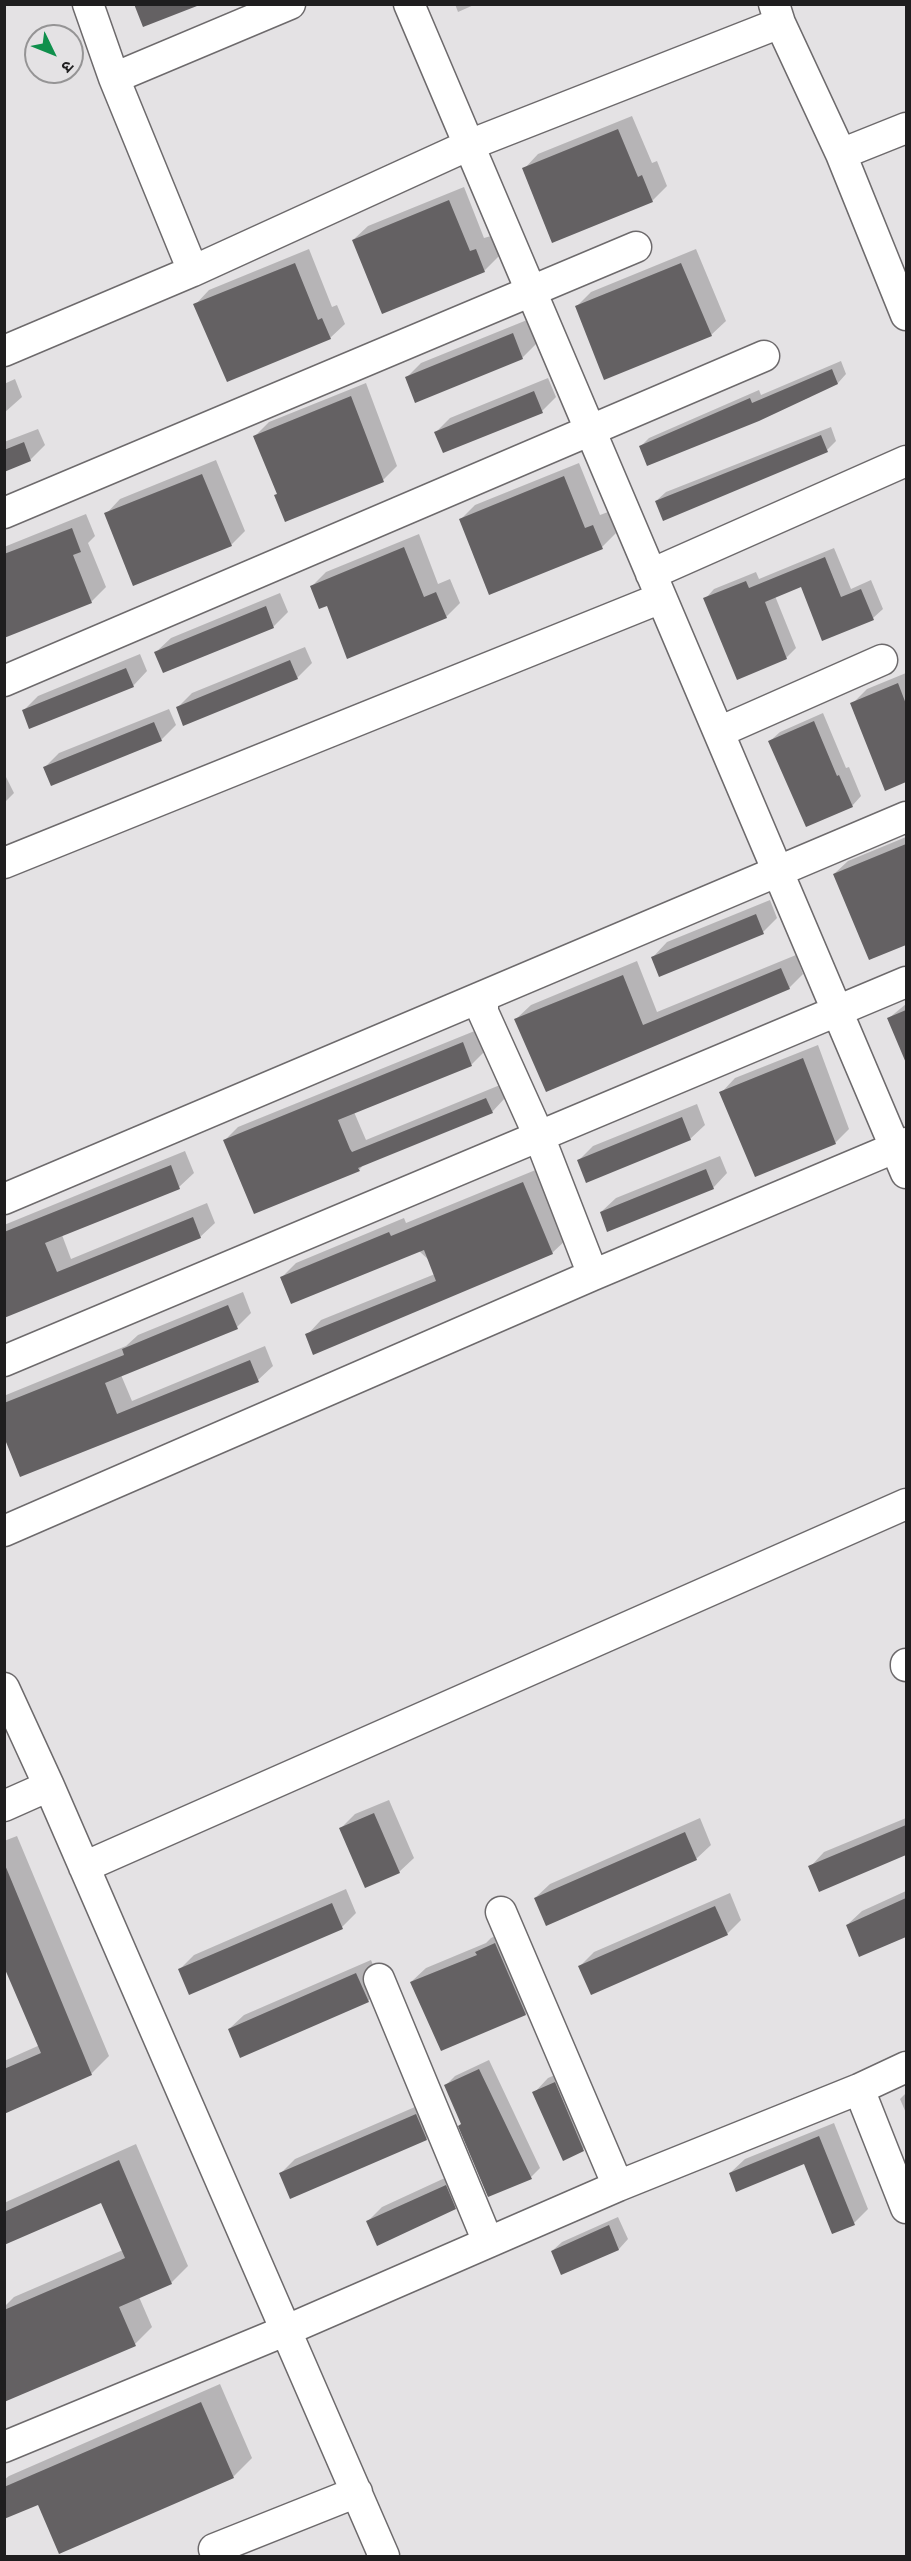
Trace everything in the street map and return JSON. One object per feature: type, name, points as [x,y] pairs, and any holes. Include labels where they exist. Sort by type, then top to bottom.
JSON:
[{"type":"street","points":[[88,4],[114,78],[193,271]]},
{"type":"street","points":[[114,78],[290,4]]},
{"type":"street","points":[[4,1531],[593,1275],[903,1155],[837,1010],[409,4]]},
{"type":"street","points":[[4,351],[193,271],[469,145],[777,14],[903,298]]},
{"type":"street","points":[[841,154],[906,128]]},
{"type":"street","points":[[4,513],[636,247]]},
{"type":"street","points":[[4,681],[764,356]]},
{"type":"street","points":[[4,863],[656,586],[906,461]]},
{"type":"street","points":[[719,732],[882,660]]},
{"type":"street","points":[[4,1199],[906,817]]},
{"type":"street","points":[[4,1361],[906,982]]},
{"type":"street","points":[[483,997],[483,1012],[538,1136],[593,1275]]},
{"type":"street","points":[[84,1867],[906,1504]]},
{"type":"street","points":[[4,1688],[50,1786],[384,2556]]},
{"type":"street","points":[[4,1806],[50,1786]]},
{"type":"street","points":[[501,1912],[618,2186]]},
{"type":"street","points":[[379,1979],[488,2242]]},
{"type":"street","points":[[4,2447],[287,2330],[618,2186],[858,2089],[906,2067]]},
{"type":"street","points":[[858,2089],[906,2208]]},
{"type":"street","points":[[214,2549],[357,2492]]},
{"type":"building","points":[[134,4],[197,4],[197,6],[143,27]]},
{"type":"building","points":[[618,129],[638,177],[642,175],[653,202],[552,243],[522,168]]},
{"type":"building","points":[[449,200],[470,251],[476,249],[485,272],[382,314],[352,240]]},
{"type":"building","points":[[295,263],[318,320],[322,318],[331,339],[227,382],[193,304]]},
{"type":"building","points":[[681,263],[712,336],[604,380],[575,306]]},
{"type":"building","points":[[513,333],[523,359],[415,403],[405,377]]},
{"type":"building","points":[[832,369],[838,384],[759,421],[647,466],[639,446],[750,398],[752,403]]},
{"type":"building","points":[[534,391],[543,413],[443,453],[434,432]]},
{"type":"building","points":[[351,396],[384,482],[285,522],[274,495],[277,494],[253,436]]},
{"type":"building","points":[[821,435],[828,452],[663,521],[655,501]]},
{"type":"building","points":[[24,442],[31,461],[4,472],[4,450]]},
{"type":"building","points":[[202,474],[232,546],[133,586],[104,513]]},
{"type":"building","points":[[564,476],[585,528],[593,525],[603,549],[489,595],[459,519]]},
{"type":"building","points":[[72,528],[81,552],[73,555],[92,603],[4,638],[4,554]]},
{"type":"building","points":[[404,547],[424,597],[436,592],[447,618],[347,659],[327,606],[319,609],[310,586]]},
{"type":"building","points":[[825,557],[841,597],[861,589],[874,620],[822,641],[801,587],[765,602],[787,659],[737,680],[703,598],[746,581],[749,588]]},
{"type":"building","points":[[266,606],[274,628],[163,673],[154,652]]},
{"type":"building","points":[[290,660],[298,679],[183,726],[176,707]]},
{"type":"building","points":[[126,668],[134,687],[29,729],[22,710]]},
{"type":"building","points":[[898,683],[906,704],[906,782],[885,791],[850,703]]},
{"type":"building","points":[[814,721],[853,807],[806,827],[768,741]]},
{"type":"building","points":[[154,722],[162,741],[51,786],[43,767]]},
{"type":"building","points":[[906,844],[906,945],[869,960],[833,874]]},
{"type":"building","points":[[756,914],[764,934],[659,977],[651,957]]},
{"type":"building","points":[[781,968],[790,989],[546,1092],[514,1019],[623,975],[643,1025]]},
{"type":"building","points":[[906,1010],[906,1063],[887,1018]]},
{"type":"building","points":[[463,1042],[472,1066],[338,1120],[350,1149],[352,1152],[486,1098],[493,1113],[358,1168],[360,1171],[254,1214],[223,1140]]},
{"type":"building","points":[[803,1058],[836,1144],[755,1177],[719,1092]]},
{"type":"building","points":[[682,1117],[691,1140],[586,1183],[577,1160]]},
{"type":"building","points":[[171,1165],[180,1189],[45,1243],[57,1272],[193,1217],[201,1238],[4,1318],[4,1232]]},
{"type":"building","points":[[706,1169],[714,1189],[607,1232],[600,1212]]},
{"type":"building","points":[[523,1182],[553,1254],[313,1355],[305,1334],[436,1281],[424,1250],[291,1304],[280,1277],[389,1232],[391,1236]]},
{"type":"building","points":[[228,1305],[238,1329],[105,1383],[117,1414],[250,1360],[259,1382],[20,1477],[4,1437],[4,1403],[124,1355],[122,1349]]},
{"type":"building","points":[[374,1813],[400,1873],[365,1888],[339,1828]]},
{"type":"building","points":[[906,1825],[906,1855],[819,1892],[808,1866]]},
{"type":"building","points":[[685,1832],[697,1860],[546,1926],[534,1898]]},
{"type":"building","points":[[5,1865],[92,2075],[4,2114],[4,2069],[41,2053],[4,1967]]},
{"type":"building","points":[[906,1898],[906,1937],[859,1957],[846,1925]]},
{"type":"building","points":[[332,1903],[343,1929],[189,1995],[178,1969]]},
{"type":"building","points":[[715,1906],[728,1935],[591,1995],[578,1966]]},
{"type":"building","points":[[495,1943],[526,2015],[441,2051],[410,1982],[477,1955],[475,1952]]},
{"type":"building","points":[[356,1973],[369,2002],[240,2058],[228,2029]]},
{"type":"building","points":[[479,2069],[532,2179],[488,2197],[458,2126],[461,2124],[444,2085]]},
{"type":"building","points":[[555,2082],[584,2151],[563,2161],[532,2092]]},
{"type":"building","points":[[416,2114],[427,2140],[290,2199],[279,2173]]},
{"type":"building","points":[[819,2136],[855,2225],[832,2234],[804,2164],[736,2192],[729,2173]]},
{"type":"building","points":[[119,2160],[172,2284],[119,2307],[136,2346],[4,2402],[4,2310],[125,2258],[101,2203],[4,2245],[4,2212]]},
{"type":"building","points":[[446,2185],[456,2209],[377,2246],[366,2221]]},
{"type":"building","points":[[609,2225],[619,2250],[561,2275],[551,2251]]},
{"type":"building","points":[[201,2402],[234,2478],[59,2554],[38,2505],[4,2519],[4,2487]]}]
